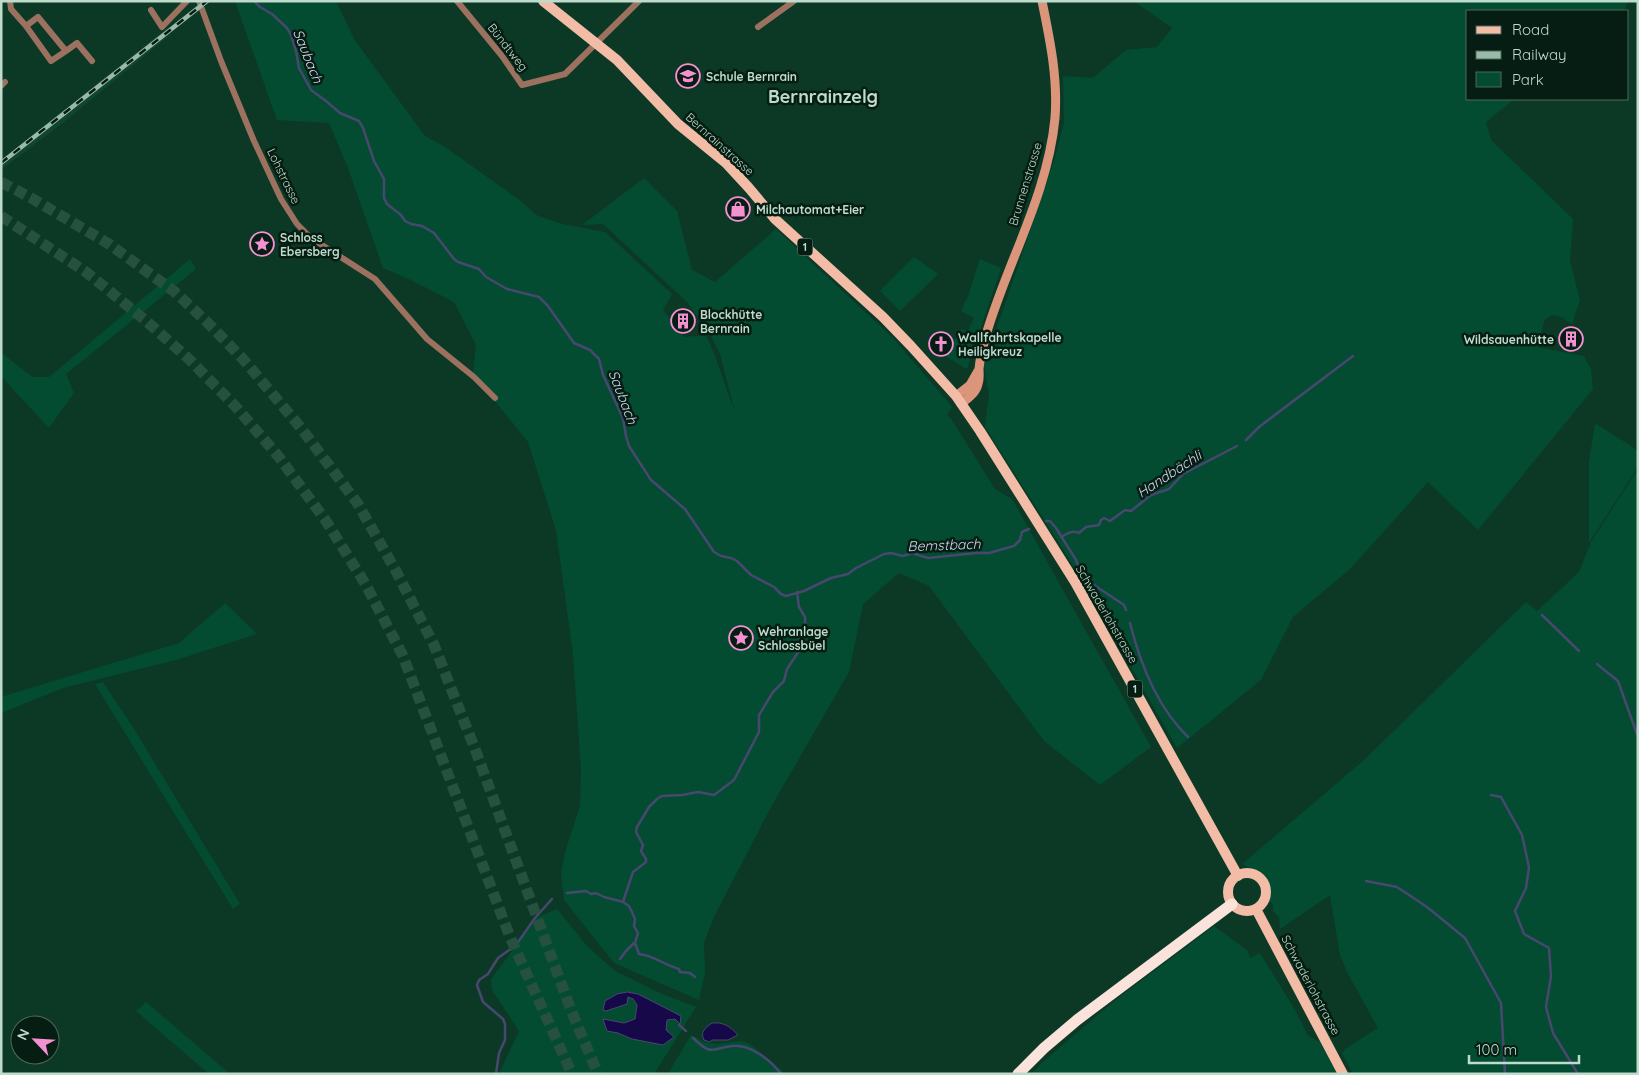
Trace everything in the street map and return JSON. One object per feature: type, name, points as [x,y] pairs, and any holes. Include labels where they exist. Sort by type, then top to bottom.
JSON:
[{"type":"highway","points":[[1018,1074],[1044,1048],[1088,1011],[1232,904]]},
{"type":"main road","name":"Bernrainstrasse","points":[[543,1],[617,60],[678,124],[726,163],[750,188],[775,219],[883,317],[917,352],[959,400],[975,423]]},
{"type":"main road","name":"Brunnenstrasse","points":[[959,400],[979,368],[986,335],[1036,197],[1053,134],[1056,98],[1054,69],[1042,1]]},
{"type":"main road","name":"Schwaderlohstrasse","points":[[975,423],[1075,582],[1238,876]]},
{"type":"main road","points":[[1253,874],[1265,886],[1264,899],[1256,909],[1251,911],[1240,910],[1232,904],[1228,892],[1229,885],[1238,876],[1253,874]]},
{"type":"main road","name":"Schwaderlohstrasse","points":[[1256,909],[1343,1074]]},
{"type":"street","points":[[10,1],[11,9],[26,26],[51,61],[77,43],[92,61]]},
{"type":"street","points":[[151,10],[162,27],[187,1]]},
{"type":"street","name":"Lohstrasse","points":[[200,1],[221,61],[254,141],[281,199],[297,224],[311,238],[375,279],[427,339],[474,377],[495,398]]},
{"type":"street","name":"Bündtweg","points":[[457,1],[502,56],[522,85],[565,74],[597,43]]},
{"type":"street","points":[[597,43],[639,1]]},
{"type":"street","points":[[758,27],[794,1]]},
{"type":"street","points":[[26,26],[38,17],[66,51]]},
{"type":"shaded area","points":[[166,29],[171,34],[64,122],[1,170],[1,160]]},
{"type":"shaded area","points":[[627,992],[638,994],[681,1016],[680,1024],[675,1019],[667,1020],[666,1030],[674,1037],[663,1045],[632,1039],[607,1031],[603,1019],[624,1023],[635,1019],[637,1005],[633,999],[628,997],[627,1004],[606,1011],[603,1010],[605,1001],[617,994]]},
{"type":"shaded area","points":[[712,1023],[726,1025],[738,1035],[728,1040],[712,1040],[710,1042],[704,1040],[704,1030]]},
{"type":"green space","points":[[235,1],[336,1],[354,39],[425,136],[445,147],[518,199],[538,216],[562,224],[605,232],[672,294],[663,310],[684,337],[706,335],[735,412],[720,354],[709,332],[686,301],[603,224],[582,225],[644,178],[677,211],[692,270],[715,282],[776,229],[893,338],[952,407],[947,415],[995,489],[1012,499],[1151,747],[1100,785],[1044,741],[929,586],[899,573],[863,604],[849,672],[771,807],[714,917],[704,943],[705,972],[699,1000],[614,963],[564,900],[561,874],[565,852],[580,806],[581,770],[573,654],[556,530],[528,442],[473,374],[476,345],[454,302],[383,268],[348,168],[329,123],[277,120]]},
{"type":"green space","points":[[1134,1],[1628,1],[1624,10],[1466,10],[1466,100],[1513,100],[1486,122],[1491,140],[1573,219],[1570,261],[1580,300],[1572,324],[1561,317],[1553,315],[1545,319],[1537,347],[1584,356],[1591,369],[1593,389],[1478,530],[1428,482],[1351,568],[1293,617],[1261,680],[1177,748],[1076,570],[985,427],[989,395],[984,365],[1054,161],[1064,123],[1063,76],[1093,78],[1126,50],[1157,47],[1172,28]]},
{"type":"green space","points":[[914,257],[938,274],[900,311],[880,291]]},
{"type":"green space","points":[[190,259],[196,269],[66,374],[74,393],[49,428],[1,376],[1,352],[32,377],[49,377]]},
{"type":"green space","points":[[980,259],[1001,268],[967,369],[941,354],[951,338],[955,340],[961,329],[968,331],[974,318],[961,311]]},
{"type":"green space","points":[[1595,423],[1634,448],[1638,453],[1638,467],[1589,543],[1589,462]]},
{"type":"green space","points":[[1638,469],[1638,1074],[1353,1074],[1342,1053],[1345,1049],[1378,1028],[1348,974],[1340,955],[1330,895],[1280,929],[1279,917],[1273,911],[1273,904],[1269,901],[1265,882],[1259,874],[1242,864],[1363,761],[1526,602],[1537,611],[1579,572],[1591,542]]},
{"type":"green space","points":[[225,603],[257,634],[176,660],[63,688],[1,713],[1,697],[179,643]]},
{"type":"green space","points":[[103,682],[134,729],[240,904],[233,909],[95,684]]},
{"type":"green space","points":[[557,909],[587,946],[615,971],[662,994],[696,1007],[654,1074],[499,1074],[519,1031],[492,990],[491,979],[538,917]]},
{"type":"green space","points":[[1214,926],[1247,950],[1250,958],[1260,953],[1295,1010],[1308,1036],[1320,1042],[1337,1074],[1031,1074],[1113,1002]]},
{"type":"green space","points":[[146,1002],[230,1074],[209,1074],[136,1011]]},
{"type":"green space","points":[[691,1035],[704,1042],[718,1044],[740,1041],[750,1044],[786,1074],[668,1074]]},
{"type":"waterway","name":"Saubach","points":[[254,1],[287,28],[296,51],[299,68],[311,90],[340,113],[359,121],[374,161],[384,179],[384,198],[387,204],[401,215],[405,221],[422,226],[434,233],[458,262],[479,269],[486,277],[507,289],[539,297],[548,306],[574,343],[590,350],[599,359],[603,375],[623,418],[629,446],[651,480],[685,509],[714,552],[737,561],[751,575],[774,587],[786,596],[804,591],[831,578],[848,574],[884,554],[891,553],[903,556],[912,553],[928,558],[989,553],[1014,546],[1020,540],[1022,532],[1029,529]]},
{"type":"waterway","name":"Handbächli","points":[[1246,440],[1259,427],[1353,356]]},
{"type":"waterway","name":"Handbächli","points":[[1061,537],[1072,532],[1079,533],[1086,527],[1099,525],[1104,518],[1110,521],[1125,510],[1131,511],[1151,495],[1169,489],[1183,474],[1237,446]]},
{"type":"waterway","name":"Bemstbach","points":[[1046,521],[1050,521],[1056,528],[1076,560],[1081,574],[1088,581],[1124,605],[1126,610]]},
{"type":"waterway","name":"Saubach","points":[[567,893],[586,891],[623,902],[633,872],[646,862],[641,851],[643,845],[636,832],[649,807],[662,796],[698,792],[714,795],[734,780],[759,732],[759,715],[773,692],[784,681],[787,669],[799,651],[800,637],[805,626],[805,617],[799,607],[797,592]]},
{"type":"waterway","points":[[1542,615],[1579,651]]},
{"type":"waterway","name":"Bemstbach","points":[[1130,623],[1151,684],[1167,712],[1188,737]]},
{"type":"waterway","points":[[1597,664],[1618,681],[1638,737]]},
{"type":"waterway","points":[[1491,795],[1501,797],[1522,835],[1529,867],[1526,888],[1515,911],[1524,934],[1549,948],[1551,976],[1546,1007],[1553,1033],[1578,1074]]},
{"type":"waterway","points":[[1366,881],[1397,887],[1427,907],[1465,938],[1501,1003],[1505,1074]]},
{"type":"waterway","points":[[496,1074],[499,1053],[505,1040],[505,1024],[503,1019],[483,1002],[477,985],[479,980],[488,974],[498,958],[516,945],[535,918],[552,899]]},
{"type":"waterway","name":"Saubach","points":[[623,902],[629,906],[635,919],[634,926],[638,933],[635,943],[639,954],[654,958],[679,969],[680,972],[690,973],[695,977]]},
{"type":"waterway","points":[[620,959],[634,943]]},
{"type":"waterway","points":[[679,1025],[686,1031]]},
{"type":"waterway","name":"Saubach","points":[[693,1038],[711,1050],[732,1046],[753,1050],[772,1063],[781,1074]]},
{"type":"tunnel","points":[[1,182],[109,244],[175,292],[243,359],[301,428],[358,504],[397,573],[434,645],[475,749],[571,1010],[598,1074]]},
{"type":"tunnel","points":[[1,216],[86,272],[189,359],[236,407],[279,457],[326,521],[366,585],[403,656],[510,937],[572,1074]]},
{"type":"railway","points":[[1,163],[207,1]]},
{"type":"place","name":"Schule Bernrain","points":[[688,76]]},
{"type":"place","name":"Milchautomat+Eier","points":[[738,209]]},
{"type":"place","name":"Schloss Ebersberg","points":[[262,244]]},
{"type":"place","name":"Blockhütte Bernrain","points":[[683,321]]},
{"type":"place","name":"Wildsauenhütte","points":[[1571,339]]},
{"type":"place","name":"Wallfahrtskapelle Heiligkreuz","points":[[941,344]]},
{"type":"place","name":"Wehranlage Schlossbüel","points":[[741,638]]},
{"type":"district","name":"Bernrainzelg","points":[[823,96]]}]
